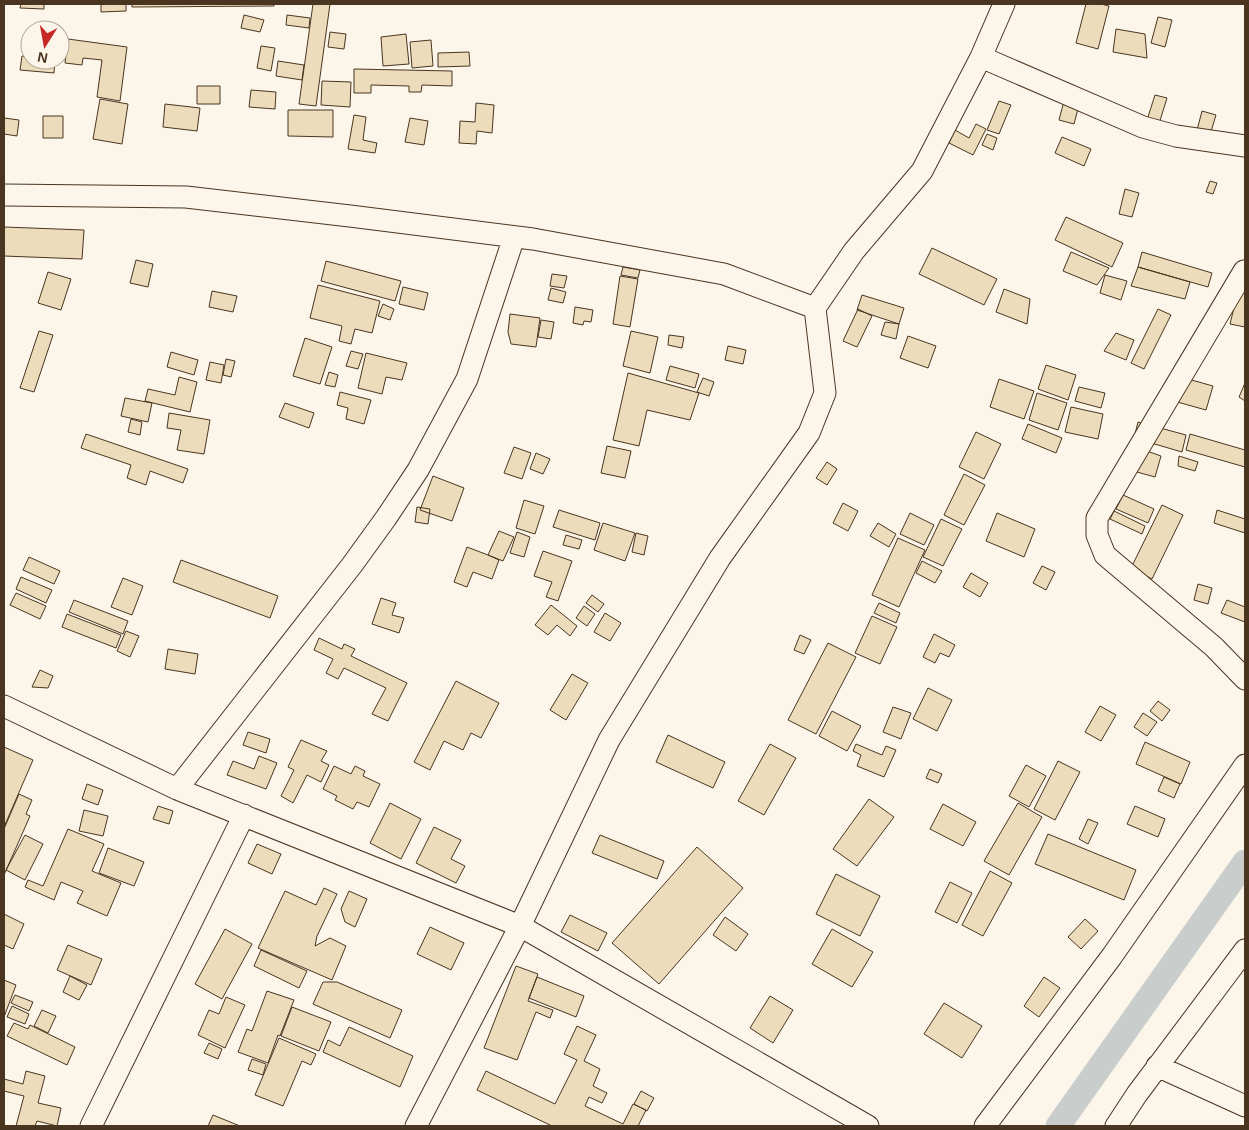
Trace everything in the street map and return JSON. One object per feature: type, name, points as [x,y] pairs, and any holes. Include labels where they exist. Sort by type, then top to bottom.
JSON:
[{"type":"street","points":[[416,1126],[520,926],[609,740],[720,558],[809,433],[825,393],[815,308],[854,251],[922,171],[981,58],[1004,4]]},
{"type":"street","points":[[981,58],[1143,127],[1176,136],[1245,146]]},
{"type":"street","points":[[4,195],[186,197],[533,239],[724,274],[815,308]]},
{"type":"street","points":[[178,788],[352,565],[418,470],[467,379],[514,237]]},
{"type":"street","points":[[1244,271],[1097,518],[1097,535],[1105,555],[1214,647],[1245,679]]},
{"type":"street","points":[[4,706],[178,788],[520,926],[868,1126]]},
{"type":"street","points":[[985,1126],[1112,956],[1245,765]]},
{"type":"street","points":[[91,1126],[244,815]]},
{"type":"street","points":[[1116,1126],[1157,1066],[1245,950]]},
{"type":"street","points":[[1157,1066],[1245,1106]]},
{"type":"building","points":[[21,4],[44,4],[44,9],[20,8]]},
{"type":"building","points":[[101,4],[126,4],[126,11],[101,12]]},
{"type":"building","points":[[132,4],[274,4],[274,6],[132,7]]},
{"type":"building","points":[[313,4],[330,4],[316,106],[299,104]]},
{"type":"building","points":[[1086,4],[1109,6],[1098,49],[1076,43]]},
{"type":"building","points":[[244,15],[264,20],[260,32],[241,28]]},
{"type":"building","points":[[287,15],[310,18],[309,28],[286,25]]},
{"type":"building","points":[[1158,17],[1172,20],[1165,47],[1151,43]]},
{"type":"building","points":[[1116,29],[1145,34],[1147,58],[1113,52]]},
{"type":"building","points":[[330,32],[346,34],[344,49],[328,47]]},
{"type":"building","points":[[406,34],[409,64],[383,66],[381,37]]},
{"type":"building","points":[[70,39],[127,47],[120,101],[97,97],[102,60],[83,58],[82,65],[70,64]]},
{"type":"building","points":[[431,40],[433,66],[412,68],[410,42]]},
{"type":"building","points":[[261,46],[275,48],[271,71],[257,68]]},
{"type":"building","points":[[469,52],[470,66],[438,67],[438,53]]},
{"type":"building","points":[[278,61],[304,65],[302,80],[276,76]]},
{"type":"building","points":[[354,69],[452,71],[452,86],[422,85],[421,92],[409,92],[409,86],[371,85],[371,93],[354,93]]},
{"type":"building","points":[[20,70],[54,70],[54,73]]},
{"type":"building","points":[[322,81],[351,82],[350,107],[321,105]]},
{"type":"building","points":[[197,86],[220,86],[220,104],[197,104]]},
{"type":"building","points":[[251,90],[276,92],[275,109],[249,107]]},
{"type":"building","points":[[1155,95],[1167,98],[1158,127],[1146,123]]},
{"type":"building","points":[[100,99],[128,104],[122,144],[93,139]]},
{"type":"building","points":[[999,101],[1011,105],[999,134],[987,130]]},
{"type":"building","points":[[1064,101],[1079,105],[1074,124],[1059,120]]},
{"type":"building","points":[[476,103],[494,105],[492,133],[477,131],[476,144],[459,143],[460,121],[475,122]]},
{"type":"building","points":[[165,104],[200,108],[197,131],[163,127]]},
{"type":"building","points":[[288,110],[333,110],[333,137],[288,136]]},
{"type":"building","points":[[1202,111],[1216,115],[1209,138],[1196,134]]},
{"type":"building","points":[[354,115],[366,117],[363,140],[377,143],[375,153],[348,149]]},
{"type":"building","points":[[43,116],[63,116],[63,138],[43,138]]},
{"type":"building","points":[[4,118],[19,120],[17,136],[4,134]]},
{"type":"building","points":[[410,118],[428,121],[424,145],[405,142]]},
{"type":"building","points":[[976,124],[986,129],[973,155],[949,143],[955,130],[969,138]]},
{"type":"building","points":[[987,134],[997,138],[993,150],[982,145]]},
{"type":"building","points":[[1062,137],[1091,149],[1084,166],[1055,153]]},
{"type":"building","points":[[1210,181],[1217,183],[1213,194],[1206,192]]},
{"type":"building","points":[[1125,189],[1139,193],[1132,217],[1119,214]]},
{"type":"building","points":[[1066,217],[1123,243],[1112,267],[1055,240]]},
{"type":"building","points":[[4,227],[84,230],[82,259],[4,256]]},
{"type":"building","points":[[932,248],[997,279],[984,305],[919,274]]},
{"type":"building","points":[[1071,252],[1109,268],[1097,285],[1063,271]]},
{"type":"building","points":[[1142,252],[1212,273],[1208,287],[1138,267]]},
{"type":"building","points":[[136,260],[153,264],[148,287],[130,283]]},
{"type":"building","points":[[326,261],[401,281],[395,301],[321,281]]},
{"type":"building","points":[[623,267],[640,270],[638,278],[621,275]]},
{"type":"building","points":[[1138,267],[1190,282],[1185,299],[1131,286]]},
{"type":"building","points":[[1243,271],[1245,272],[1245,327],[1230,324]]},
{"type":"building","points":[[48,272],[71,279],[61,310],[38,303]]},
{"type":"building","points":[[552,274],[567,276],[564,288],[550,286]]},
{"type":"building","points":[[1105,275],[1127,281],[1121,300],[1100,293]]},
{"type":"building","points":[[620,276],[638,279],[630,327],[613,324]]},
{"type":"building","points":[[318,285],[380,301],[372,333],[355,329],[351,344],[339,341],[342,326],[310,318]]},
{"type":"building","points":[[403,287],[428,293],[424,310],[399,304]]},
{"type":"building","points":[[551,288],[566,292],[563,303],[548,300]]},
{"type":"building","points":[[1004,289],[1030,299],[1027,324],[996,312]]},
{"type":"building","points":[[212,291],[237,296],[233,312],[209,307]]},
{"type":"building","points":[[862,295],[904,308],[899,324],[857,310]]},
{"type":"building","points":[[383,304],[394,309],[390,320],[378,316]]},
{"type":"building","points":[[575,307],[593,310],[591,322],[584,321],[583,325],[573,323]]},
{"type":"building","points":[[858,309],[872,316],[857,347],[843,341]]},
{"type":"building","points":[[1158,309],[1171,315],[1144,369],[1131,363]]},
{"type":"building","points":[[510,314],[540,318],[536,347],[511,344],[508,332]]},
{"type":"building","points":[[541,320],[554,322],[551,339],[538,337]]},
{"type":"building","points":[[885,322],[899,324],[896,339],[881,335]]},
{"type":"building","points":[[39,331],[53,335],[34,392],[20,388]]},
{"type":"building","points":[[631,331],[658,337],[650,373],[623,366]]},
{"type":"building","points":[[1116,333],[1134,340],[1126,360],[1104,351]]},
{"type":"building","points":[[669,335],[684,337],[682,348],[668,345]]},
{"type":"building","points":[[908,336],[936,346],[928,368],[900,358]]},
{"type":"building","points":[[305,338],[332,347],[320,384],[293,376]]},
{"type":"building","points":[[728,346],[746,350],[743,364],[725,360]]},
{"type":"building","points":[[351,351],[363,354],[358,369],[346,366]]},
{"type":"building","points":[[171,352],[198,360],[194,375],[167,367]]},
{"type":"building","points":[[366,353],[407,363],[402,380],[386,377],[382,394],[358,388]]},
{"type":"building","points":[[226,359],[235,361],[231,377],[223,375]]},
{"type":"building","points":[[210,362],[224,365],[221,383],[206,380]]},
{"type":"building","points":[[1046,365],[1076,375],[1068,400],[1038,389]]},
{"type":"building","points":[[670,366],[699,374],[695,388],[666,380]]},
{"type":"building","points":[[329,372],[338,375],[335,387],[325,385]]},
{"type":"building","points":[[628,373],[699,393],[690,420],[647,410],[639,446],[613,440]]},
{"type":"building","points":[[1170,374],[1213,386],[1206,410],[1163,398]]},
{"type":"building","points":[[179,377],[197,382],[190,412],[145,401],[148,389],[175,395]]},
{"type":"building","points":[[703,378],[714,382],[709,396],[697,392]]},
{"type":"building","points":[[999,379],[1034,391],[1024,419],[990,407]]},
{"type":"building","points":[[1245,383],[1245,401],[1239,397]]},
{"type":"building","points":[[1079,387],[1105,393],[1101,408],[1075,401]]},
{"type":"building","points":[[340,392],[371,400],[364,424],[346,419],[348,408],[337,405]]},
{"type":"building","points":[[1037,393],[1067,403],[1058,430],[1029,420]]},
{"type":"building","points":[[125,398],[152,403],[148,422],[121,416]]},
{"type":"building","points":[[285,403],[314,413],[309,428],[279,417]]},
{"type":"building","points":[[1071,407],[1103,414],[1098,439],[1065,432]]},
{"type":"building","points":[[169,413],[210,420],[204,454],[177,450],[181,430],[167,428]]},
{"type":"building","points":[[131,419],[142,422],[140,435],[128,432]]},
{"type":"building","points":[[1138,422],[1186,435],[1182,452],[1134,438]]},
{"type":"building","points":[[1028,424],[1062,438],[1056,453],[1022,439]]},
{"type":"building","points":[[976,432],[1001,444],[984,479],[959,467]]},
{"type":"building","points":[[86,434],[188,469],[183,483],[150,471],[146,485],[127,478],[131,465],[81,448]]},
{"type":"building","points":[[1190,434],[1245,450],[1245,467],[1186,450]]},
{"type":"building","points":[[607,446],[631,451],[625,478],[601,473]]},
{"type":"building","points":[[514,447],[531,453],[522,479],[504,473]]},
{"type":"building","points":[[1144,450],[1161,456],[1155,477],[1137,472]]},
{"type":"building","points":[[536,453],[550,459],[543,474],[530,469]]},
{"type":"building","points":[[1179,456],[1198,462],[1195,471],[1178,466]]},
{"type":"building","points":[[827,462],[837,469],[827,485],[816,478]]},
{"type":"building","points":[[964,474],[985,485],[964,525],[944,515]]},
{"type":"building","points":[[433,476],[464,488],[452,521],[420,510]]},
{"type":"building","points":[[1123,495],[1154,509],[1148,523],[1116,509]]},
{"type":"building","points":[[524,500],[544,506],[535,534],[516,528]]},
{"type":"building","points":[[843,503],[858,511],[848,531],[833,523]]},
{"type":"building","points":[[1162,505],[1183,515],[1152,579],[1131,568]]},
{"type":"building","points":[[417,507],[430,509],[428,524],[415,522]]},
{"type":"building","points":[[559,510],[600,523],[595,540],[553,527]]},
{"type":"building","points":[[1217,510],[1245,519],[1245,533],[1214,523]]},
{"type":"building","points":[[1114,511],[1145,526],[1142,534],[1110,519]]},
{"type":"building","points":[[910,513],[934,525],[924,545],[900,534]]},
{"type":"building","points":[[997,513],[1035,529],[1024,557],[986,541]]},
{"type":"building","points":[[941,519],[962,529],[943,566],[923,557]]},
{"type":"building","points":[[603,523],[635,533],[625,561],[594,550]]},
{"type":"building","points":[[878,523],[896,534],[889,547],[870,536]]},
{"type":"building","points":[[499,531],[514,537],[503,561],[488,555]]},
{"type":"building","points":[[517,532],[530,537],[524,557],[510,553]]},
{"type":"building","points":[[636,533],[648,536],[644,555],[632,552]]},
{"type":"building","points":[[566,535],[582,540],[579,549],[563,545]]},
{"type":"building","points":[[898,538],[925,550],[899,607],[872,595]]},
{"type":"building","points":[[467,547],[499,560],[492,579],[473,572],[467,587],[454,582]]},
{"type":"building","points":[[543,551],[572,561],[558,601],[546,597],[552,582],[534,576]]},
{"type":"building","points":[[29,557],[60,571],[54,584],[23,570]]},
{"type":"building","points":[[181,560],[278,596],[270,618],[173,582]]},
{"type":"building","points":[[922,561],[942,571],[935,583],[916,573]]},
{"type":"building","points":[[1042,566],[1055,572],[1046,590],[1033,583]]},
{"type":"building","points":[[971,573],[988,583],[980,597],[963,587]]},
{"type":"building","points":[[21,577],[52,590],[46,603],[16,589]]},
{"type":"building","points":[[123,578],[143,586],[132,615],[111,607]]},
{"type":"building","points":[[1198,584],[1212,588],[1208,604],[1194,600]]},
{"type":"building","points":[[16,593],[46,606],[40,619],[10,605]]},
{"type":"building","points":[[592,595],[604,604],[598,612],[586,603]]},
{"type":"building","points":[[381,598],[396,603],[392,615],[404,618],[399,633],[372,624]]},
{"type":"building","points":[[74,600],[128,621],[123,634],[69,612]]},
{"type":"building","points":[[1227,600],[1245,607],[1245,622],[1221,613]]},
{"type":"building","points":[[879,603],[900,613],[896,623],[874,613]]},
{"type":"building","points":[[551,605],[577,626],[570,636],[557,625],[548,635],[535,625]]},
{"type":"building","points":[[584,606],[595,614],[587,626],[576,618]]},
{"type":"building","points":[[605,613],[621,623],[610,641],[594,632]]},
{"type":"building","points":[[67,614],[121,635],[116,648],[62,627]]},
{"type":"building","points":[[872,616],[897,627],[880,664],[855,653]]},
{"type":"building","points":[[126,631],[139,636],[130,657],[117,651]]},
{"type":"building","points":[[934,634],[955,645],[949,657],[940,653],[935,663],[923,657]]},
{"type":"building","points":[[800,635],[811,640],[804,654],[794,650]]},
{"type":"building","points":[[319,638],[342,649],[344,644],[355,649],[351,656],[407,683],[388,721],[372,714],[386,688],[344,668],[338,679],[326,673],[333,659],[314,650]]},
{"type":"building","points":[[828,643],[856,657],[816,734],[788,720]]},
{"type":"building","points":[[168,649],[198,654],[195,674],[165,669]]},
{"type":"building","points":[[40,670],[53,676],[48,688],[32,687]]},
{"type":"building","points":[[572,674],[588,683],[566,720],[550,710]]},
{"type":"building","points":[[456,681],[499,703],[481,738],[471,733],[463,750],[444,741],[430,770],[414,762]]},
{"type":"building","points":[[928,688],[952,700],[937,731],[913,719]]},
{"type":"building","points":[[1158,701],[1170,710],[1162,721],[1150,711]]},
{"type":"building","points":[[1100,706],[1116,715],[1101,741],[1085,732]]},
{"type":"building","points":[[893,707],[911,713],[901,739],[883,732]]},
{"type":"building","points":[[832,711],[861,726],[847,751],[819,736]]},
{"type":"building","points":[[1143,713],[1157,722],[1147,736],[1134,727]]},
{"type":"building","points":[[248,732],[270,739],[266,753],[243,745]]},
{"type":"building","points":[[668,735],[725,762],[713,788],[656,762]]},
{"type":"building","points":[[301,740],[327,751],[321,761],[329,765],[321,782],[307,775],[293,803],[281,796],[294,770],[288,767]]},
{"type":"building","points":[[1145,742],[1190,762],[1181,784],[1136,764]]},
{"type":"building","points":[[770,744],[796,758],[764,815],[738,801]]},
{"type":"building","points":[[856,744],[882,755],[886,746],[896,750],[884,777],[857,766],[861,755],[853,751]]},
{"type":"building","points":[[4,747],[33,760],[4,827]]},
{"type":"building","points":[[259,756],[277,763],[266,789],[227,775],[233,761],[254,769]]},
{"type":"building","points":[[1058,761],[1080,772],[1055,820],[1034,809]]},
{"type":"building","points":[[1026,765],[1046,776],[1029,807],[1009,796]]},
{"type":"building","points":[[334,766],[351,774],[355,766],[365,771],[363,776],[380,784],[369,807],[357,802],[353,809],[335,800],[337,796],[323,789]]},
{"type":"building","points":[[930,769],[942,774],[938,783],[926,778]]},
{"type":"building","points":[[1164,777],[1180,784],[1174,798],[1158,791]]},
{"type":"building","points":[[87,784],[103,790],[98,805],[82,799]]},
{"type":"building","points":[[19,794],[32,800],[26,814],[30,816],[4,875],[4,829]]},
{"type":"building","points":[[869,799],[894,817],[857,866],[833,849]]},
{"type":"building","points":[[390,803],[421,819],[401,859],[370,843]]},
{"type":"building","points":[[1018,803],[1042,817],[1009,875],[984,861]]},
{"type":"building","points":[[943,804],[976,822],[963,846],[930,829]]},
{"type":"building","points":[[158,806],[173,811],[169,824],[153,819]]},
{"type":"building","points":[[1135,806],[1165,819],[1158,837],[1127,824]]},
{"type":"building","points":[[84,810],[108,816],[103,836],[79,831]]},
{"type":"building","points":[[1088,819],[1098,823],[1088,844],[1079,839]]},
{"type":"building","points":[[434,827],[461,840],[451,859],[465,866],[456,883],[416,863]]},
{"type":"building","points":[[68,829],[104,844],[92,871],[121,883],[107,916],[77,903],[83,891],[61,882],[54,900],[25,887],[28,880],[43,886]]},
{"type":"building","points":[[1048,834],[1136,870],[1124,900],[1035,864]]},
{"type":"building","points":[[25,835],[43,844],[25,880],[6,870]]},
{"type":"building","points":[[600,835],[664,861],[657,879],[592,853]]},
{"type":"building","points":[[257,844],[281,854],[272,874],[248,863]]},
{"type":"building","points":[[697,847],[743,888],[659,984],[612,943]]},
{"type":"building","points":[[108,848],[144,862],[134,886],[99,873]]},
{"type":"building","points":[[990,871],[1012,883],[983,936],[962,925]]},
{"type":"building","points":[[836,874],[880,896],[860,936],[816,914]]},
{"type":"building","points":[[950,882],[972,893],[957,923],[935,912]]},
{"type":"building","points":[[324,888],[337,894],[317,936],[315,946],[330,938],[346,946],[332,980],[258,948],[285,891],[316,905]]},
{"type":"building","points":[[349,891],[367,899],[355,927],[345,922],[341,909]]},
{"type":"building","points":[[4,914],[24,924],[13,949],[4,945]]},
{"type":"building","points":[[570,915],[607,933],[598,951],[561,932]]},
{"type":"building","points":[[725,917],[748,934],[736,951],[713,935]]},
{"type":"building","points":[[1085,919],[1098,931],[1081,949],[1068,937]]},
{"type":"building","points":[[430,927],[464,943],[451,970],[417,954]]},
{"type":"building","points":[[225,929],[252,944],[222,999],[195,984]]},
{"type":"building","points":[[832,929],[873,952],[852,987],[812,964]]},
{"type":"building","points":[[68,945],[102,959],[91,985],[57,970]]},
{"type":"building","points":[[261,950],[307,971],[299,988],[254,966]]},
{"type":"building","points":[[516,966],[538,974],[528,1001],[553,1010],[550,1018],[536,1012],[517,1060],[484,1048]]},
{"type":"building","points":[[70,976],[87,985],[79,1000],[63,992]]},
{"type":"building","points":[[537,977],[584,996],[576,1017],[529,998]]},
{"type":"building","points":[[1044,977],[1060,988],[1039,1017],[1024,1006]]},
{"type":"building","points":[[4,980],[16,985],[4,1017]]},
{"type":"building","points":[[323,982],[337,982],[402,1010],[390,1038],[313,1004]]},
{"type":"building","points":[[267,991],[294,1000],[268,1063],[238,1052],[247,1029],[252,1031]]},
{"type":"building","points":[[15,995],[33,1002],[29,1011],[11,1003]]},
{"type":"building","points":[[770,996],[793,1010],[773,1043],[750,1028]]},
{"type":"building","points":[[226,997],[245,1005],[225,1048],[198,1035],[209,1010],[219,1014]]},
{"type":"building","points":[[944,1003],[982,1026],[962,1058],[924,1034]]},
{"type":"building","points":[[12,1006],[29,1014],[25,1024],[7,1017]]},
{"type":"building","points":[[292,1007],[331,1022],[319,1051],[281,1036]]},
{"type":"building","points":[[42,1010],[56,1016],[48,1033],[34,1026]]},
{"type":"building","points":[[14,1023],[28,1029],[30,1025],[75,1047],[67,1065],[7,1036]]},
{"type":"building","points":[[577,1026],[596,1035],[584,1061],[600,1069],[593,1086],[607,1093],[602,1103],[589,1097],[585,1106],[623,1124],[633,1104],[646,1110],[638,1126],[552,1126],[477,1090],[486,1071],[555,1104],[577,1060],[564,1054]]},
{"type":"building","points":[[349,1027],[413,1056],[400,1087],[323,1052],[328,1040],[340,1046]]},
{"type":"building","points":[[279,1038],[316,1054],[311,1065],[302,1061],[283,1106],[255,1095]]},
{"type":"building","points":[[209,1043],[222,1049],[218,1059],[204,1053]]},
{"type":"building","points":[[252,1059],[266,1064],[263,1075],[248,1070]]},
{"type":"building","points":[[26,1071],[45,1076],[38,1103],[61,1108],[57,1126],[37,1121],[35,1126],[16,1126],[24,1096],[4,1091],[4,1079],[23,1084]]},
{"type":"building","points":[[641,1091],[654,1098],[647,1111],[634,1104]]},
{"type":"building","points":[[213,1115],[240,1126],[208,1126]]},
{"type":"waterway","points":[[1058,1126],[1245,862]]}]
